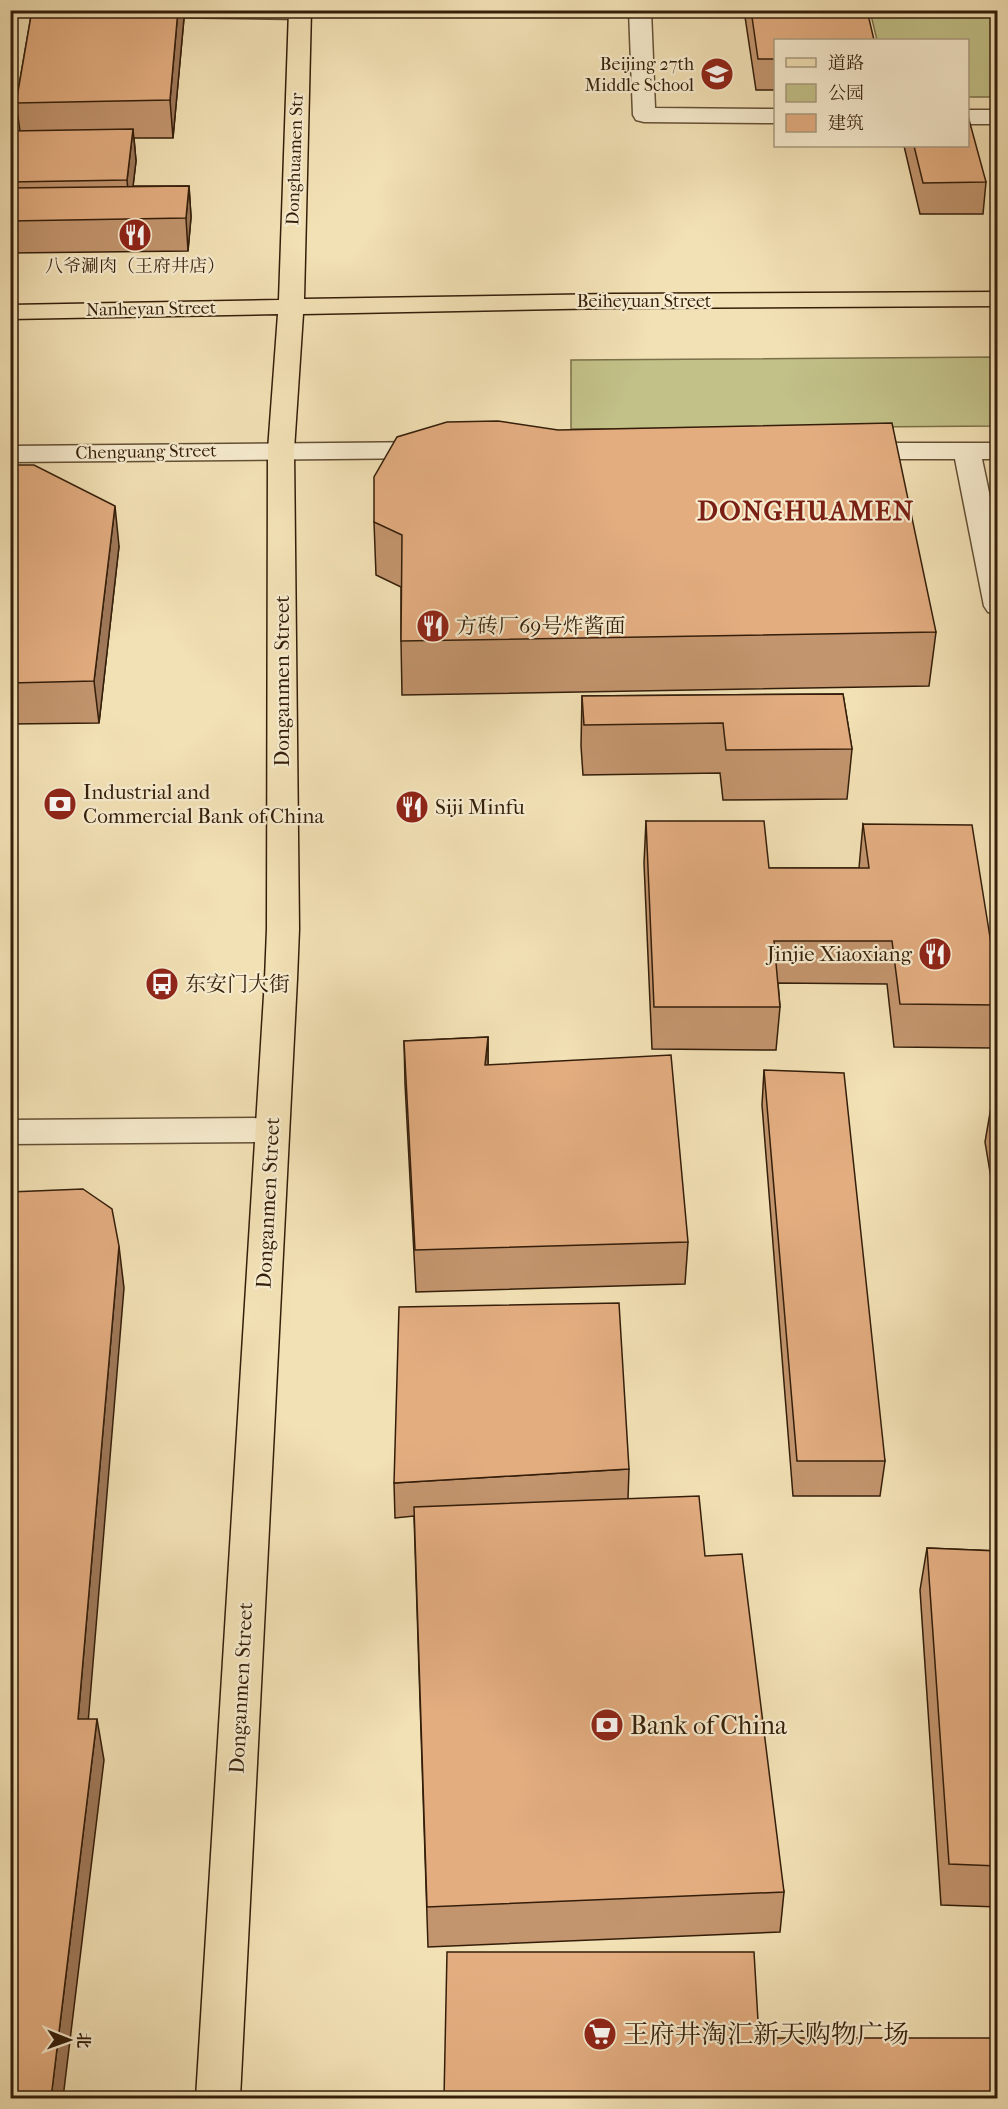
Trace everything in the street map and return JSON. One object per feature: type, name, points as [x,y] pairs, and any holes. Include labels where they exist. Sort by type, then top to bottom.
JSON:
[{"type":"main road","name":"Donghuamen Str","points":[[291,307],[300,12]]},
{"type":"main road","name":"Beiheyuan Street","points":[[291,307],[612,300],[998,299]]},
{"type":"main road","name":"Nanheyan Street","points":[[10,312],[291,307]]},
{"type":"main road","name":"Donganmen Street","points":[[218,2098],[283,929],[281,450],[291,307]]},
{"type":"street","points":[[89,10],[300,12]]},
{"type":"street","points":[[640,10],[644,115],[774,116]]},
{"type":"street","points":[[969,117],[998,117]]},
{"type":"street","name":"Chenguang Street","points":[[10,454],[458,450]]},
{"type":"street","points":[[825,451],[998,451]]},
{"type":"street","points":[[967,451],[998,606]]},
{"type":"street","points":[[10,1132],[272,1130]]},
{"type":"green space","points":[[870,11],[997,11],[997,97],[969,97],[969,39],[877,39]]},
{"type":"green space","points":[[997,357],[997,426],[571,429],[571,360]]},
{"type":"building","points":[[32,10],[178,10],[170,100],[16,103]]},
{"type":"building","points":[[751,10],[867,10],[874,39],[774,39],[774,59],[758,59]]},
{"type":"building","points":[[969,120],[986,182],[923,183],[914,147],[969,147]]},
{"type":"building","points":[[133,129],[127,180],[10,182],[10,131]]},
{"type":"building","points":[[189,186],[186,218],[10,221],[10,188]]},
{"type":"building","points":[[498,421],[558,430],[892,423],[936,632],[401,641],[402,535],[374,522],[374,477],[397,437],[447,422]]},
{"type":"building","points":[[10,465],[34,465],[115,506],[94,681],[10,683]]},
{"type":"building","points":[[843,694],[852,749],[726,750],[723,723],[584,725],[582,696]]},
{"type":"building","points":[[646,821],[764,821],[769,868],[869,868],[863,824],[972,825],[998,987],[998,1005],[900,1004],[892,941],[774,941],[780,1007],[654,1007]]},
{"type":"building","points":[[488,1037],[485,1065],[671,1055],[688,1242],[415,1250],[404,1041]]},
{"type":"building","points":[[764,1070],[844,1073],[885,1461],[797,1461]]},
{"type":"building","points":[[991,1107],[998,1107],[998,1149]]},
{"type":"building","points":[[83,1189],[112,1209],[119,1246],[78,1719],[97,1719],[51,2098],[10,2098],[10,1192]]},
{"type":"building","points":[[619,1303],[629,1469],[394,1483],[399,1307]]},
{"type":"building","points":[[699,1496],[705,1556],[742,1554],[784,1892],[427,1907],[414,1507]]},
{"type":"building","points":[[927,1548],[998,1551],[998,1624],[996,1624],[998,1646],[998,1866],[949,1864]]},
{"type":"building","name":"王府井淘汇新天购物广场","points":[[447,1952],[754,1952],[759,2038],[998,2038],[998,2098],[444,2098]]},
{"type":"place","name":"Beijing 27th Middle School","points":[[717,74]]},
{"type":"place","name":"八爷涮肉（王府井店）","points":[[135,235]]},
{"type":"place","name":"方砖厂69号炸酱面","points":[[433,626]]},
{"type":"place","name":"Industrial and Commercial Bank of China","points":[[60,804]]},
{"type":"place","name":"Siji Minfu","points":[[412,807]]},
{"type":"place","name":"Jinjie Xiaoxiang","points":[[935,954]]},
{"type":"place","name":"东安门大街","points":[[162,984]]},
{"type":"place","name":"Bank of China","points":[[607,1725]]},
{"type":"place","name":"王府井淘汇新天购物广场","points":[[600,2034]]},
{"type":"district","name":"DONGHUAMEN","points":[[806,511]]}]
